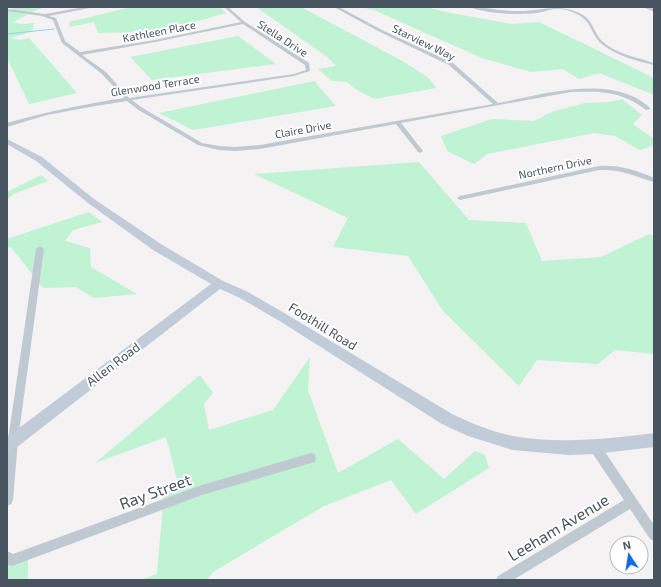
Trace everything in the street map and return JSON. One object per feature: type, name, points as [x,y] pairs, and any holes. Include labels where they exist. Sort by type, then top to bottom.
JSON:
[{"type":"street","points":[[7,10],[46,15],[93,7]]},
{"type":"street","name":"Stella Drive","points":[[226,7],[244,23],[307,64],[309,68],[307,71]]},
{"type":"street","name":"Starview Way","points":[[336,7],[379,30],[451,64],[496,104]]},
{"type":"street","points":[[472,7],[525,13],[545,12],[559,7],[587,19],[600,41],[607,46],[619,52],[654,64]]},
{"type":"street","points":[[647,7],[654,10]]},
{"type":"street","name":"Claire Drive","points":[[46,15],[55,19],[63,42],[104,73],[127,99],[195,142],[218,148],[235,149],[260,147],[571,91],[603,90],[623,94],[637,100],[648,108]]},
{"type":"street","name":"Kathleen Place","points":[[78,54],[155,41],[244,23]]},
{"type":"street","name":"Glenwood Terrace","points":[[7,125],[57,112],[127,99],[294,75],[307,71]]},
{"type":"street","points":[[397,122],[420,152]]},
{"type":"street","name":"Foothill Road","points":[[7,141],[39,159],[91,200],[157,247],[219,284],[242,294],[276,313],[447,419],[468,429],[512,443],[569,448],[595,448],[654,440]]},
{"type":"street","name":"Northern Drive","points":[[460,198],[599,168],[610,167],[626,169],[654,180]]},
{"type":"street","points":[[7,500],[10,443],[40,249]]},
{"type":"street","name":"Allen Road","points":[[10,443],[219,284]]},
{"type":"street","points":[[595,448],[654,536]]},
{"type":"street","name":"Ray Street","points":[[10,559],[202,490],[311,458]]},
{"type":"street","name":"Leeham Avenue","points":[[502,580],[630,502]]},
{"type":"green space","points":[[16,7],[45,7],[13,22],[21,24],[34,23],[33,29],[25,34],[10,38],[20,40],[29,38],[77,93],[29,104],[7,58],[7,11]]},
{"type":"green space","points":[[131,7],[220,7],[226,13],[191,23],[140,32],[98,33],[94,22],[70,27],[69,22]]},
{"type":"green space","points":[[256,7],[301,7],[406,63],[430,79],[436,88],[374,99],[357,90],[347,82],[332,81],[318,69],[336,66],[326,56]]},
{"type":"green space","points":[[362,7],[426,7],[511,24],[539,22],[654,78],[654,95],[599,73],[579,79],[563,69],[531,72],[482,58],[376,11]]},
{"type":"green space","points":[[238,36],[276,64],[152,80],[130,57]]},
{"type":"green space","points":[[314,81],[336,106],[193,130],[159,113]]},
{"type":"green space","points":[[622,99],[642,115],[633,124],[654,139],[654,145],[640,150],[615,136],[594,133],[487,154],[474,164],[447,151],[441,136],[492,119],[534,121],[554,111],[585,103],[609,102]]},
{"type":"green space","points":[[419,162],[469,220],[526,223],[542,261],[601,257],[649,234],[654,236],[654,354],[615,350],[598,364],[537,360],[519,386],[443,311],[408,256],[333,247],[348,218],[254,174]]},
{"type":"green space","points":[[41,175],[48,181],[13,194],[7,200],[7,192]]},
{"type":"green space","points":[[89,212],[102,222],[73,230],[65,241],[90,248],[91,267],[137,294],[94,298],[76,287],[43,288],[11,247],[7,248],[7,239]]},
{"type":"green space","points":[[310,357],[308,390],[338,473],[398,439],[444,479],[475,451],[485,455],[489,468],[416,514],[391,480],[324,506],[213,572],[207,580],[140,580],[157,574],[164,493],[179,487],[166,437],[95,463],[200,375],[213,393],[204,404],[209,430],[273,410]]},
{"type":"green space","points":[[7,554],[28,560],[28,580],[7,580]]},
{"type":"waterway","points":[[7,34],[54,29]]}]
